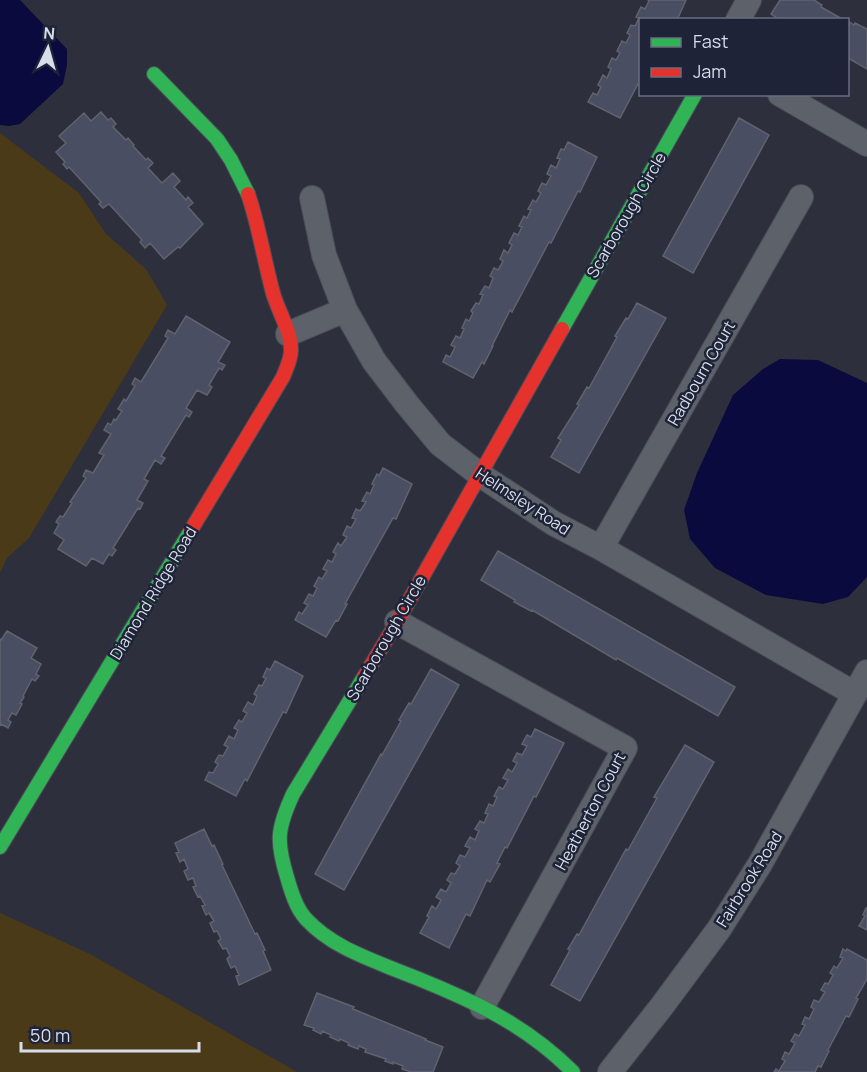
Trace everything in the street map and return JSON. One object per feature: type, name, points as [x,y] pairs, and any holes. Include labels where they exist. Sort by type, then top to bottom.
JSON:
[{"type":"street","points":[[739,18],[749,0]]},
{"type":"street","name":"Diamond Ridge Road","points":[[0,847],[283,377],[291,350],[288,334],[268,276],[256,217],[247,191],[217,139],[154,74]]},
{"type":"street","name":"Scarborough Circle","points":[[573,1072],[558,1057],[525,1033],[482,1008],[434,985],[350,951],[326,938],[304,917],[291,891],[282,860],[279,835],[284,814],[293,794],[397,622],[694,96]]},
{"type":"street","points":[[783,96],[867,144]]},
{"type":"street","name":"Radbourn Court","points":[[601,548],[801,197]]},
{"type":"street","name":"Helmsley Road","points":[[312,198],[324,255],[345,310],[374,361],[440,444],[479,474],[554,523],[855,694]]},
{"type":"street","points":[[288,334],[345,310]]},
{"type":"street","name":"Heatherton Court","points":[[397,622],[625,748],[482,1008]]},
{"type":"street","name":"Fairbrook Road","points":[[610,1072],[719,928],[760,864],[867,672]]},
{"type":"shaded area","points":[[0,0],[20,0],[67,49],[67,65],[63,84],[20,124],[9,126],[0,125]]},
{"type":"shaded area","points":[[0,133],[79,193],[106,234],[146,269],[167,305],[29,538],[7,558],[0,573]]},
{"type":"shaded area","points":[[780,359],[818,360],[867,383],[867,577],[848,597],[823,604],[766,595],[715,568],[690,539],[684,510],[697,473],[733,395],[763,369]]},
{"type":"shaded area","points":[[0,913],[90,954],[297,1072],[0,1072]]},
{"type":"building","points":[[686,0],[678,18],[636,17],[641,7],[645,9],[649,1]]},
{"type":"building","points":[[780,0],[814,0],[822,5],[821,7],[840,18],[777,18],[771,14]]},
{"type":"building","points":[[639,18],[639,84],[620,118],[588,102],[593,93],[597,95],[601,87],[598,85],[603,75],[607,78],[611,69],[608,67],[612,58],[616,60],[622,41],[626,43],[631,25],[635,26]]},
{"type":"building","points":[[849,22],[867,29],[867,69],[849,59]]},
{"type":"building","points":[[101,112],[108,120],[111,118],[116,124],[113,127],[126,140],[128,138],[146,160],[148,158],[153,163],[148,168],[162,183],[173,173],[180,181],[174,187],[186,200],[188,197],[193,203],[188,207],[203,224],[180,248],[178,247],[164,259],[150,243],[145,248],[140,242],[142,240],[109,204],[103,208],[99,204],[101,202],[69,167],[67,169],[63,164],[65,162],[56,152],[66,143],[59,136],[84,113],[91,121]]},
{"type":"building","points":[[739,118],[769,135],[693,273],[663,256]]},
{"type":"building","points":[[568,142],[597,157],[580,192],[578,191],[551,243],[549,242],[512,312],[510,310],[484,364],[482,362],[473,378],[443,362],[446,355],[450,357],[455,347],[451,345],[456,336],[460,338],[466,319],[469,321],[473,313],[471,311],[476,303],[479,304],[483,295],[480,294],[485,286],[489,288],[493,278],[490,276],[494,268],[498,270],[503,261],[500,259],[504,250],[508,253],[512,245],[509,243],[514,233],[518,235],[524,216],[527,218],[531,210],[528,209],[533,200],[536,202],[541,193],[538,191],[542,183],[546,185],[551,176],[547,174],[551,165],[556,168],[561,149],[564,150]]},
{"type":"building","points":[[637,303],[666,318],[579,473],[551,457],[561,440],[558,438],[579,405],[577,404],[587,387],[589,388],[617,337],[615,336]]},
{"type":"building","points":[[186,316],[230,342],[218,362],[225,365],[222,370],[219,368],[209,385],[212,387],[207,395],[197,390],[186,408],[192,412],[189,417],[186,415],[161,456],[165,458],[161,464],[155,460],[144,479],[148,481],[137,500],[143,503],[113,548],[116,550],[112,556],[109,554],[103,564],[92,558],[86,566],[58,549],[64,540],[54,533],[59,524],[56,522],[60,516],[63,517],[72,503],[70,502],[86,478],[83,476],[86,470],[93,473],[104,455],[99,453],[111,434],[104,430],[108,423],[111,425],[122,411],[118,409],[135,386],[132,384],[135,378],[141,382],[168,338],[165,336],[168,330],[175,334]]},
{"type":"building","points":[[383,468],[412,484],[396,519],[393,518],[345,604],[347,604],[338,621],[336,620],[326,637],[295,620],[299,612],[302,614],[308,605],[304,603],[309,594],[313,596],[317,588],[314,586],[319,577],[322,579],[327,571],[323,569],[328,560],[332,562],[336,554],[333,552],[338,543],[341,546],[347,537],[343,535],[347,526],[351,528],[356,519],[352,518],[356,509],[360,511],[366,502],[362,501],[367,492],[370,494],[377,474],[379,476]]},
{"type":"building","points":[[498,551],[735,687],[718,716],[514,602],[515,600],[481,580]]},
{"type":"building","points":[[7,631],[37,648],[31,658],[41,664],[36,674],[39,676],[35,681],[32,679],[16,715],[12,713],[8,720],[11,722],[8,728],[1,724],[0,726],[0,639]]},
{"type":"building","points":[[275,661],[303,676],[286,713],[283,712],[247,781],[245,779],[236,796],[205,780],[209,772],[213,773],[218,764],[215,762],[219,755],[223,756],[228,747],[224,745],[229,736],[234,739],[238,730],[234,728],[239,720],[242,722],[247,713],[243,711],[248,702],[253,705],[257,696],[254,694],[266,678],[263,677],[267,668],[270,670]]},
{"type":"building","points":[[431,669],[459,685],[344,890],[315,874],[401,721],[399,720]]},
{"type":"building","points":[[535,729],[564,743],[536,797],[534,796],[507,848],[505,847],[497,863],[500,864],[490,882],[487,880],[470,916],[466,914],[449,948],[420,933],[432,906],[436,909],[441,900],[436,897],[441,889],[446,892],[451,883],[447,880],[451,873],[455,874],[460,866],[456,863],[460,855],[465,857],[470,848],[465,846],[470,837],[475,840],[479,831],[475,829],[480,821],[484,823],[489,804],[493,806],[497,797],[494,796],[499,787],[503,789],[508,780],[503,778],[508,769],[512,772],[517,763],[513,761],[517,753],[522,755],[527,746],[522,744],[527,735],[531,737]]},
{"type":"building","points":[[685,745],[714,762],[580,1001],[551,985],[570,950],[568,949],[577,934],[579,935],[626,849],[628,850],[657,798],[654,797]]},
{"type":"building","points":[[204,829],[212,846],[214,845],[255,934],[257,933],[271,970],[239,985],[236,976],[239,975],[235,966],[231,968],[227,959],[230,956],[226,948],[223,949],[218,941],[221,939],[217,931],[214,932],[210,923],[214,921],[209,913],[206,915],[202,906],[205,905],[193,887],[196,886],[193,878],[188,880],[184,871],[188,869],[184,859],[180,862],[176,853],[179,852],[175,843]]},
{"type":"building","points":[[866,908],[867,930],[859,926],[865,916],[863,915]]},
{"type":"building","points":[[843,949],[867,960],[867,979],[821,1067],[818,1066],[815,1072],[774,1072],[776,1069],[779,1071],[785,1061],[782,1059],[785,1052],[789,1054],[795,1043],[791,1041],[795,1034],[799,1036],[805,1025],[802,1024],[805,1017],[809,1019],[814,1009],[811,1007],[814,1000],[819,1002],[825,992],[821,990],[833,975],[830,973],[834,966],[837,968],[843,958],[840,957]]},
{"type":"building","points":[[317,993],[443,1047],[433,1072],[411,1072],[402,1069],[403,1066],[365,1052],[366,1049],[359,1046],[358,1049],[322,1031],[321,1034],[313,1030],[314,1028],[304,1025]]},
{"type":"traffic: fast","points":[[154,74],[217,139],[231,160],[248,194]]},
{"type":"traffic: fast","points":[[562,329],[694,96]]},
{"type":"traffic: fast","points":[[0,847],[191,530]]},
{"type":"traffic: fast","points":[[364,677],[293,794],[281,826],[280,844],[283,865],[299,910],[315,928],[348,949],[460,996],[505,1020],[541,1044],[573,1072]]},
{"type":"traffic: jam","points":[[191,530],[283,377],[290,357],[289,336],[273,293],[248,194]]},
{"type":"traffic: jam","points":[[364,677],[562,329]]}]
